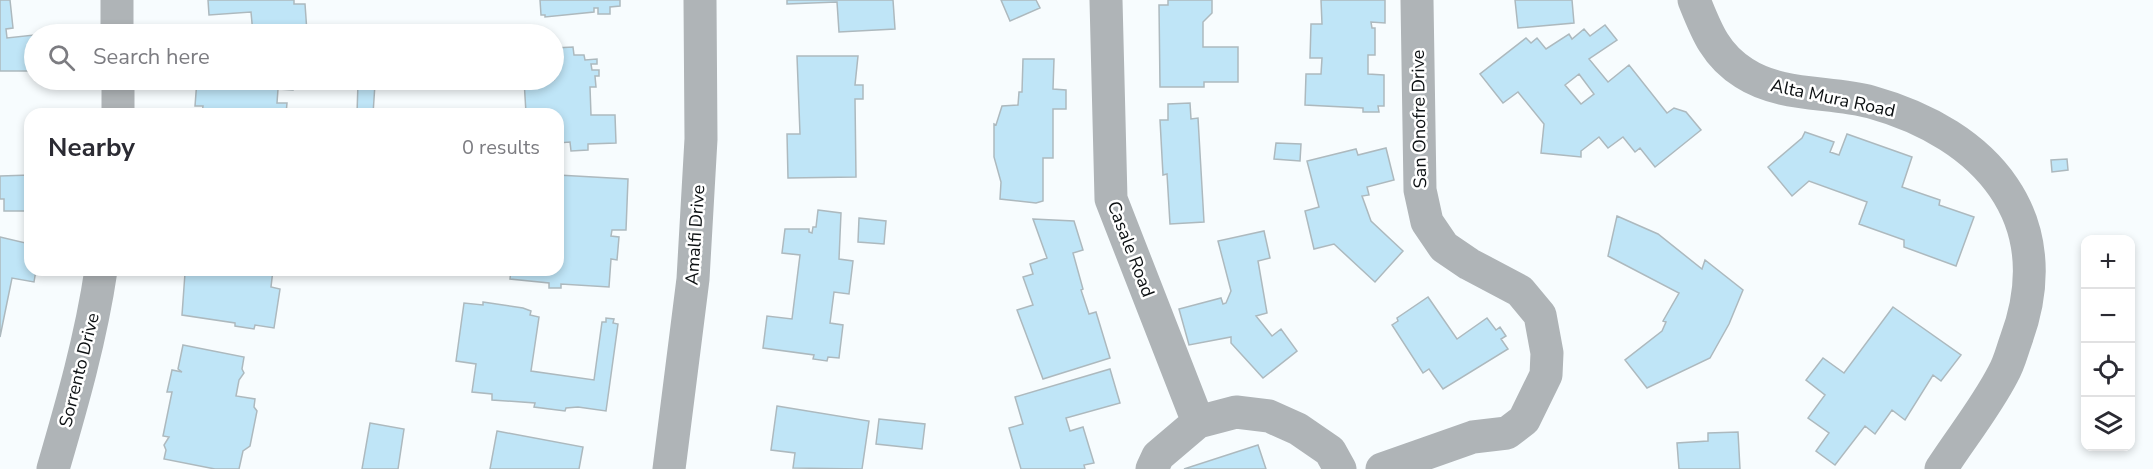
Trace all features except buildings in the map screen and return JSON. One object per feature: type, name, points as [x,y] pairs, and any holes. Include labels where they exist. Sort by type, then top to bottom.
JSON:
[{"type":"street","points":[[117,0],[117,24]]},
{"type":"street","name":"Amalfi Drive","points":[[669,469],[693,279],[701,139],[700,0]]},
{"type":"street","name":"Casale Road","points":[[1106,0],[1110,199],[1198,422]]},
{"type":"street","name":"San Onofre Drive","points":[[1382,469],[1473,437],[1506,433],[1524,420],[1546,375],[1547,353],[1540,315],[1520,291],[1469,264],[1444,247],[1427,222],[1420,190],[1417,0]]},
{"type":"street","name":"Alta Mura Road","points":[[1694,0],[1709,38],[1719,53],[1744,73],[1768,86],[1869,102],[1914,117],[1955,139],[1987,167],[2010,197],[2026,235],[2031,268],[2030,295],[2004,374],[1941,469]]},
{"type":"street","points":[[118,90],[118,108]]},
{"type":"street","name":"Sorrento Drive","points":[[52,469],[73,400],[96,303],[99,276]]},
{"type":"street","points":[[1152,469],[1158,456],[1198,422],[1236,412],[1269,416],[1298,429],[1330,451],[1340,469]]}]
